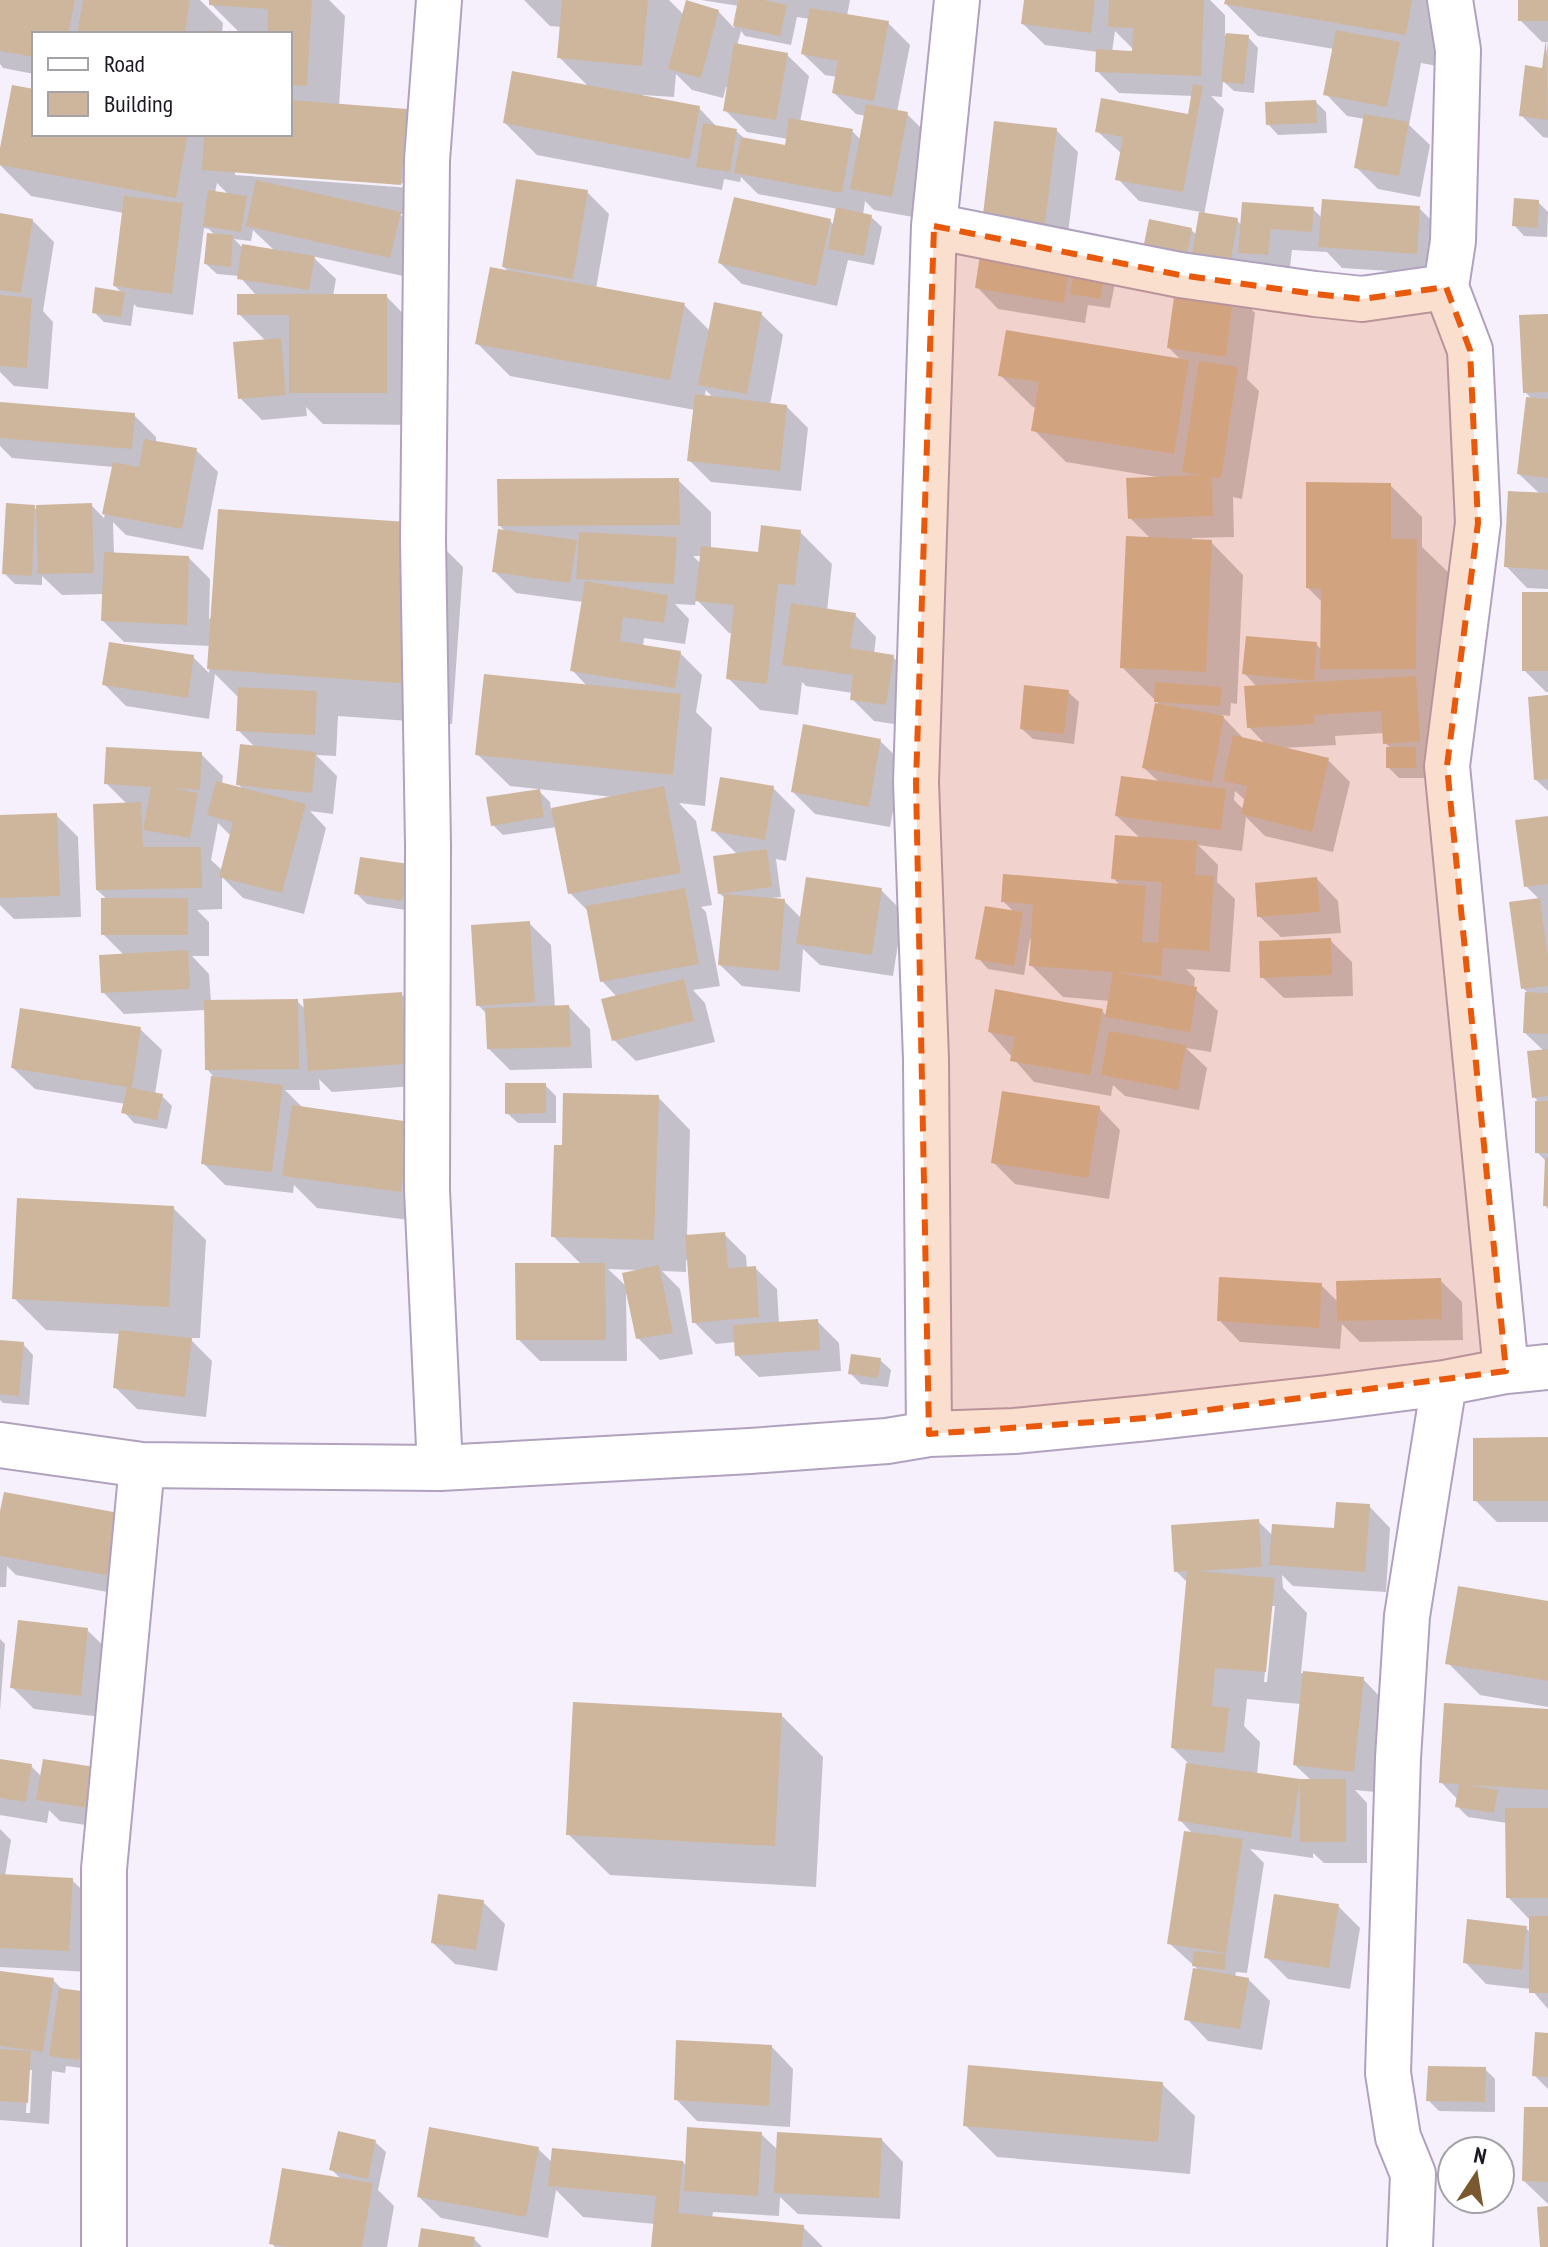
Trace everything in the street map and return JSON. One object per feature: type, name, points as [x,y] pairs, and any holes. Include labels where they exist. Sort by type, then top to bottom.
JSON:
[{"type":"street","points":[[439,0],[427,160],[423,540],[428,845],[427,1190],[440,1468]]},
{"type":"street","points":[[929,1434],[926,1059],[916,782],[934,226],[957,0]]},
{"type":"street","points":[[0,1445],[142,1465],[440,1468],[750,1451],[887,1441],[929,1434],[1028,1430],[1444,1383],[1527,1369],[1447,766],[1478,523],[1470,350],[1446,287],[1453,241],[1458,50],[1450,0]]},
{"type":"street","points":[[934,226],[1180,275],[1315,294],[1362,299],[1446,287]]},
{"type":"street","points":[[1410,2247],[1413,2174],[1398,2137],[1388,2073],[1398,1758],[1407,1616],[1444,1383]]},
{"type":"street","points":[[104,2247],[104,1869],[142,1465]]},
{"type":"highlighted area","points":[[934,226],[1180,275],[1315,294],[1362,299],[1446,287],[1470,350],[1478,523],[1447,766],[1506,1371],[1147,1418],[929,1434],[916,782]]},
{"type":"building","points":[[0,0],[75,0],[68,32],[32,32],[32,57],[0,51]]},
{"type":"building","points":[[83,0],[190,0],[185,32],[77,32]]},
{"type":"building","points":[[209,0],[312,0],[307,86],[292,85],[292,32],[267,32],[268,9],[209,5]]},
{"type":"building","points":[[562,0],[648,0],[642,66],[557,58]]},
{"type":"building","points":[[686,0],[719,10],[701,78],[668,69]]},
{"type":"building","points":[[738,0],[764,0],[787,5],[780,36],[733,26]]},
{"type":"building","points":[[1024,0],[1095,0],[1091,33],[1021,24]]},
{"type":"building","points":[[1109,0],[1204,0],[1201,76],[1095,72],[1096,49],[1132,51],[1133,28],[1108,27]]},
{"type":"building","points":[[1225,0],[1412,0],[1406,35],[1224,4]]},
{"type":"building","points":[[1518,0],[1548,0],[1548,21],[1518,21]]},
{"type":"building","points":[[810,8],[889,21],[874,101],[832,93],[838,61],[801,54]]},
{"type":"building","points":[[1336,30],[1400,42],[1387,107],[1323,95]]},
{"type":"building","points":[[1226,33],[1249,35],[1244,84],[1221,82]]},
{"type":"building","points":[[1546,38],[1548,120],[1519,116],[1525,65],[1542,68]]},
{"type":"building","points":[[734,43],[788,53],[776,120],[723,111]]},
{"type":"building","points":[[512,71],[700,106],[690,159],[503,123]]},
{"type":"building","points":[[1193,84],[1203,86],[1183,192],[1115,180],[1123,137],[1095,132],[1101,98],[1188,114]]},
{"type":"building","points":[[12,85],[32,89],[32,136],[188,136],[176,198],[0,165],[0,148]]},
{"type":"building","points":[[292,100],[407,109],[401,185],[202,170],[204,136],[292,136]]},
{"type":"building","points":[[1316,100],[1317,123],[1266,125],[1265,102]]},
{"type":"building","points":[[866,104],[908,112],[892,197],[850,189]]},
{"type":"building","points":[[1364,114],[1409,122],[1399,176],[1354,168]]},
{"type":"building","points":[[789,118],[853,129],[842,193],[734,173],[741,137],[785,145]]},
{"type":"building","points":[[994,121],[1057,128],[1042,248],[980,240]]},
{"type":"building","points":[[703,123],[737,129],[730,172],[696,167]]},
{"type":"building","points":[[516,179],[588,190],[573,279],[502,267]]},
{"type":"building","points":[[256,180],[401,212],[390,258],[246,226]]},
{"type":"building","points":[[208,190],[247,196],[241,232],[203,226]]},
{"type":"building","points":[[124,196],[183,203],[172,294],[113,286]]},
{"type":"building","points":[[734,197],[831,219],[816,286],[718,263]]},
{"type":"building","points":[[1514,198],[1539,200],[1538,228],[1512,226]]},
{"type":"building","points":[[1322,199],[1420,206],[1417,254],[1318,247]]},
{"type":"building","points":[[1242,202],[1314,207],[1312,232],[1271,229],[1268,255],[1238,253]]},
{"type":"building","points":[[836,207],[872,215],[864,256],[828,249]]},
{"type":"building","points":[[1199,212],[1238,218],[1228,278],[1189,271]]},
{"type":"building","points":[[0,213],[33,219],[21,293],[0,290]]},
{"type":"building","points":[[1149,219],[1192,228],[1185,267],[1141,259]]},
{"type":"building","points":[[207,233],[233,235],[231,267],[204,264]]},
{"type":"building","points":[[982,242],[1071,257],[1064,303],[975,288]]},
{"type":"building","points":[[242,244],[315,256],[309,290],[237,279]]},
{"type":"building","points":[[1076,260],[1107,266],[1100,299],[1070,294]]},
{"type":"building","points":[[490,267],[685,303],[670,380],[475,344]]},
{"type":"building","points":[[1176,282],[1234,289],[1226,357],[1167,348]]},
{"type":"building","points":[[95,287],[125,292],[121,317],[92,313]]},
{"type":"building","points":[[237,294],[387,294],[387,393],[289,393],[289,315],[237,315]]},
{"type":"building","points":[[0,295],[32,298],[27,368],[0,366]]},
{"type":"building","points":[[714,302],[762,312],[747,394],[698,385]]},
{"type":"building","points":[[1548,314],[1548,392],[1523,393],[1519,315]]},
{"type":"building","points":[[1006,330],[1189,360],[1174,454],[1031,431],[1039,382],[998,376]]},
{"type":"building","points":[[281,338],[286,395],[238,399],[233,342]]},
{"type":"building","points":[[1199,361],[1238,367],[1221,478],[1212,477],[1213,516],[1128,519],[1126,478],[1201,475],[1182,472]]},
{"type":"building","points":[[695,394],[787,405],[780,471],[687,461]]},
{"type":"building","points":[[1526,397],[1548,399],[1548,478],[1517,474]]},
{"type":"building","points":[[0,402],[135,413],[132,449],[0,438]]},
{"type":"building","points":[[144,439],[197,448],[182,529],[102,514],[113,462],[139,467]]},
{"type":"building","points":[[679,478],[680,525],[498,526],[497,479]]},
{"type":"building","points":[[1306,482],[1391,483],[1391,539],[1417,539],[1416,669],[1320,669],[1321,589],[1306,588]]},
{"type":"building","points":[[1508,491],[1548,493],[1548,570],[1504,567]]},
{"type":"building","points":[[6,503],[35,505],[32,576],[2,574]]},
{"type":"building","points":[[92,503],[94,573],[38,574],[36,505]]},
{"type":"building","points":[[218,509],[422,523],[411,684],[207,669]]},
{"type":"building","points":[[761,525],[801,530],[795,585],[778,584],[767,684],[726,679],[734,605],[695,601],[701,546],[758,552]]},
{"type":"building","points":[[498,529],[577,540],[570,583],[492,572]]},
{"type":"building","points":[[579,532],[677,537],[674,584],[576,579]]},
{"type":"building","points":[[1126,536],[1212,540],[1206,672],[1120,668]]},
{"type":"building","points":[[104,552],[189,556],[187,625],[101,621]]},
{"type":"building","points":[[585,581],[668,595],[664,623],[623,617],[620,641],[681,651],[675,688],[570,671]]},
{"type":"building","points":[[1522,592],[1548,592],[1548,671],[1522,671]]},
{"type":"building","points":[[791,603],[856,613],[850,648],[894,655],[886,705],[850,700],[853,675],[782,665]]},
{"type":"building","points":[[1246,636],[1317,642],[1314,681],[1242,674]]},
{"type":"building","points":[[109,642],[194,655],[188,698],[102,685]]},
{"type":"building","points":[[484,674],[681,694],[673,775],[475,755]]},
{"type":"building","points":[[1416,676],[1420,741],[1383,744],[1381,711],[1314,715],[1315,724],[1247,728],[1244,686]]},
{"type":"building","points":[[1155,682],[1222,687],[1220,706],[1154,702]]},
{"type":"building","points":[[1024,685],[1069,690],[1064,734],[1020,729]]},
{"type":"building","points":[[238,687],[317,691],[315,735],[236,731]]},
{"type":"building","points":[[1548,695],[1548,779],[1534,780],[1528,697]]},
{"type":"building","points":[[1155,703],[1224,716],[1212,782],[1142,768]]},
{"type":"building","points":[[803,724],[881,739],[869,807],[791,792]]},
{"type":"building","points":[[1233,735],[1329,758],[1312,832],[1241,814],[1247,786],[1223,781]]},
{"type":"building","points":[[240,744],[316,752],[312,793],[236,785]]},
{"type":"building","points":[[106,747],[202,752],[200,790],[172,788],[198,793],[190,838],[143,830],[151,787],[104,784]]},
{"type":"building","points":[[1386,747],[1416,747],[1416,768],[1386,768]]},
{"type":"building","points":[[1121,776],[1226,789],[1221,830],[1115,816]]},
{"type":"building","points":[[720,777],[774,786],[765,840],[711,831]]},
{"type":"building","points":[[216,781],[306,804],[282,893],[219,877],[233,822],[207,815]]},
{"type":"building","points":[[664,786],[681,873],[568,894],[551,808]]},
{"type":"building","points":[[540,789],[544,817],[491,826],[486,797]]},
{"type":"building","points":[[141,802],[143,847],[201,847],[202,888],[96,890],[93,804]]},
{"type":"building","points":[[57,813],[60,896],[0,898],[0,815]]},
{"type":"building","points":[[1548,816],[1548,884],[1524,887],[1515,820]]},
{"type":"building","points":[[1115,835],[1197,841],[1195,875],[1214,876],[1209,951],[1163,948],[1161,976],[1117,972],[1197,987],[1190,1032],[1105,1017],[1113,972],[1029,966],[1033,904],[1001,902],[1003,874],[1146,886],[1142,942],[1158,943],[1162,882],[1111,879]]},
{"type":"building","points":[[767,849],[772,887],[718,894],[713,856]]},
{"type":"building","points":[[360,857],[409,864],[402,901],[354,894]]},
{"type":"building","points":[[806,877],[882,888],[872,955],[796,944]]},
{"type":"building","points":[[1317,877],[1320,912],[1257,917],[1255,883]]},
{"type":"building","points":[[685,888],[699,964],[600,982],[586,906]]},
{"type":"building","points":[[724,894],[785,899],[779,971],[718,965]]},
{"type":"building","points":[[101,898],[188,898],[188,935],[101,935]]},
{"type":"building","points":[[1540,898],[1548,957],[1548,986],[1521,989],[1509,902]]},
{"type":"building","points":[[985,906],[1023,912],[1014,966],[975,959]]},
{"type":"building","points":[[530,921],[535,1002],[476,1006],[471,925]]},
{"type":"building","points":[[1331,938],[1332,975],[1260,978],[1259,941]]},
{"type":"building","points":[[188,950],[190,989],[101,993],[99,955]]},
{"type":"building","points":[[684,979],[694,1021],[612,1041],[601,999]]},
{"type":"building","points":[[995,989],[1103,1009],[1090,1075],[1010,1061],[1015,1037],[988,1032]]},
{"type":"building","points":[[402,992],[407,1064],[308,1071],[303,999]]},
{"type":"building","points":[[1525,992],[1548,993],[1548,1034],[1523,1033]]},
{"type":"building","points":[[298,999],[299,1069],[205,1070],[204,1000]]},
{"type":"building","points":[[569,1005],[571,1047],[487,1049],[485,1008]]},
{"type":"building","points":[[20,1008],[141,1027],[132,1088],[163,1094],[157,1120],[121,1113],[127,1087],[11,1068]]},
{"type":"building","points":[[1109,1031],[1186,1045],[1178,1090],[1101,1075]]},
{"type":"building","points":[[1548,1049],[1548,1096],[1532,1098],[1527,1051]]},
{"type":"building","points":[[211,1076],[283,1085],[272,1172],[201,1164]]},
{"type":"building","points":[[505,1083],[546,1083],[546,1113],[505,1114]]},
{"type":"building","points":[[1002,1091],[1100,1106],[1088,1178],[991,1163]]},
{"type":"building","points":[[563,1093],[659,1095],[654,1240],[551,1237],[554,1145],[562,1145]]},
{"type":"building","points":[[1535,1101],[1548,1101],[1548,1153],[1535,1153]]},
{"type":"building","points":[[292,1105],[411,1122],[401,1192],[282,1176]]},
{"type":"building","points":[[1545,1158],[1548,1158],[1548,1206],[1543,1206]]},
{"type":"building","points":[[17,1198],[174,1206],[169,1307],[12,1299]]},
{"type":"building","points":[[725,1232],[728,1268],[756,1266],[759,1317],[692,1323],[685,1235]]},
{"type":"building","points":[[515,1263],[605,1263],[606,1340],[516,1340]]},
{"type":"building","points":[[659,1265],[673,1333],[636,1339],[622,1273]]},
{"type":"building","points":[[1219,1277],[1322,1283],[1319,1328],[1217,1321]]},
{"type":"building","points":[[1441,1278],[1442,1319],[1337,1321],[1336,1281]]},
{"type":"building","points":[[818,1319],[820,1350],[735,1356],[733,1325]]},
{"type":"building","points":[[119,1330],[192,1338],[185,1397],[113,1388]]},
{"type":"building","points":[[0,1340],[24,1342],[19,1396],[0,1394]]},
{"type":"building","points":[[851,1354],[881,1358],[878,1378],[848,1374]]},
{"type":"building","points":[[1548,1437],[1548,1501],[1473,1501],[1473,1438]]},
{"type":"building","points":[[4,1492],[119,1513],[107,1575],[0,1556],[0,1511]]},
{"type":"building","points":[[1336,1502],[1370,1504],[1365,1572],[1269,1565],[1272,1524],[1334,1528]]},
{"type":"building","points":[[1259,1519],[1262,1567],[1197,1571],[1275,1578],[1266,1672],[1215,1668],[1212,1706],[1229,1708],[1224,1753],[1171,1748],[1187,1571],[1174,1572],[1171,1525]]},
{"type":"building","points":[[1458,1586],[1548,1601],[1548,1681],[1445,1664]]},
{"type":"building","points":[[18,1620],[88,1628],[81,1696],[10,1688]]},
{"type":"building","points":[[1303,1671],[1364,1677],[1354,1772],[1293,1765]]},
{"type":"building","points":[[573,1702],[782,1713],[775,1846],[566,1835]]},
{"type":"building","points":[[1444,1703],[1548,1709],[1548,1790],[1470,1785],[1498,1790],[1494,1813],[1455,1807],[1459,1784],[1439,1783]]},
{"type":"building","points":[[0,1759],[32,1764],[26,1802],[0,1798]]},
{"type":"building","points":[[43,1759],[95,1767],[89,1808],[36,1800]]},
{"type":"building","points":[[1186,1763],[1300,1779],[1291,1838],[1178,1821]]},
{"type":"building","points":[[1300,1779],[1346,1779],[1346,1842],[1300,1842]]},
{"type":"building","points":[[1505,1808],[1548,1808],[1548,1898],[1506,1898]]},
{"type":"building","points":[[1184,1831],[1243,1839],[1226,1953],[1167,1944]]},
{"type":"building","points":[[0,1874],[73,1878],[69,1951],[0,1948]]},
{"type":"building","points":[[438,1894],[484,1900],[476,1950],[431,1943]]},
{"type":"building","points":[[1274,1894],[1339,1904],[1329,1968],[1264,1958]]},
{"type":"building","points":[[1529,1916],[1548,1916],[1548,1993],[1529,1993]]},
{"type":"building","points":[[1467,1919],[1527,1926],[1522,1970],[1463,1963]]},
{"type":"building","points":[[1194,1951],[1226,1954],[1225,1970],[1192,1966]]},
{"type":"building","points":[[1193,1968],[1249,1978],[1240,2029],[1184,2020]]},
{"type":"building","points":[[0,1971],[54,1978],[43,2052],[0,2046]]},
{"type":"building","points":[[59,1988],[89,1992],[79,2060],[49,2056]]},
{"type":"building","points":[[1535,2032],[1548,2033],[1548,2077],[1532,2076]]},
{"type":"building","points":[[676,2040],[772,2045],[769,2106],[674,2100]]},
{"type":"building","points":[[0,2049],[31,2051],[28,2103],[0,2101]]},
{"type":"building","points":[[968,2065],[1163,2082],[1158,2142],[963,2126]]},
{"type":"building","points":[[1428,2066],[1486,2067],[1485,2102],[1426,2101]]},
{"type":"building","points":[[1524,2107],[1548,2107],[1548,2182],[1522,2181]]},
{"type":"building","points":[[429,2127],[539,2147],[526,2217],[417,2197]]},
{"type":"building","points":[[687,2127],[762,2132],[758,2196],[684,2191]]},
{"type":"building","points":[[338,2131],[376,2140],[368,2179],[329,2170]]},
{"type":"building","points":[[777,2132],[882,2138],[879,2198],[774,2193]]},
{"type":"building","points":[[552,2148],[683,2161],[678,2213],[804,2225],[802,2247],[651,2247],[656,2196],[548,2186]]},
{"type":"building","points":[[282,2168],[373,2183],[362,2247],[269,2244]]},
{"type":"building","points":[[1548,2206],[1548,2247],[1540,2247],[1537,2207]]},
{"type":"building","points":[[421,2228],[475,2237],[473,2247],[418,2247]]}]
